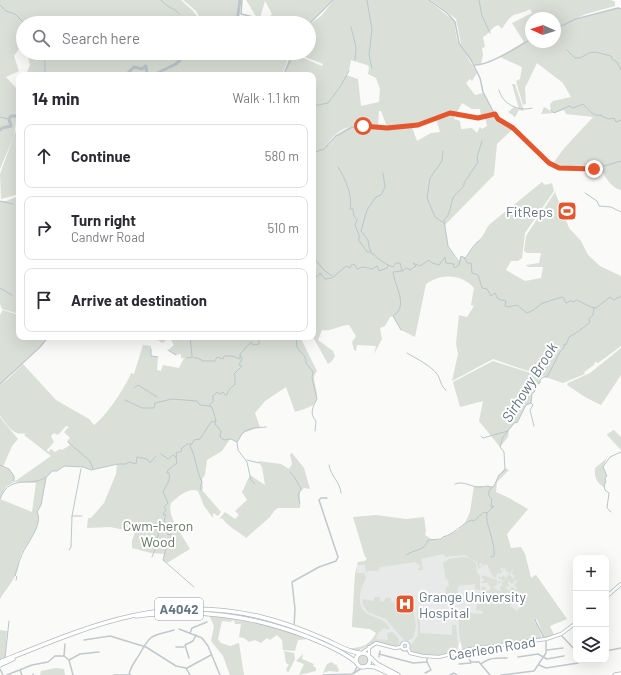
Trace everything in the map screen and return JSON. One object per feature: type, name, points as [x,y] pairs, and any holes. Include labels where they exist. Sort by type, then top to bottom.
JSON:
[{"type":"highway","name":"A4042","points":[[0,663],[100,623],[161,610],[189,609],[232,612],[260,617],[294,627],[350,652],[361,653]]},
{"type":"highway","name":"A4042","points":[[0,663],[66,637],[118,620],[180,612],[226,614],[261,621],[315,640],[345,653],[357,664]]},
{"type":"highway","points":[[392,675],[375,667],[365,667],[357,664],[356,658],[361,653],[369,656],[377,664],[398,675]]},
{"type":"highway","points":[[365,667],[370,663],[369,656]]},
{"type":"highway","points":[[615,675],[621,674]]},
{"type":"main road","points":[[609,594],[621,584]]},
{"type":"main road","name":"Caerleon Road","points":[[408,648],[413,654],[427,657],[444,656],[464,651],[545,639],[561,634],[573,625]]},
{"type":"main road","points":[[361,653],[376,643],[394,648],[401,647],[404,649],[408,648],[409,645],[406,642],[403,643],[401,647]]},
{"type":"main road","points":[[369,656],[370,646]]},
{"type":"street","points":[[242,0],[241,14],[249,16]]},
{"type":"street","points":[[316,17],[333,0]]},
{"type":"street","points":[[429,0],[454,19],[459,43],[474,65],[480,78],[483,92],[498,119],[513,128],[546,160],[559,168],[594,169],[621,161]]},
{"type":"street","points":[[561,27],[589,15],[618,8],[621,9]]},
{"type":"street","points":[[474,65],[482,64],[498,57],[525,42]]},
{"type":"street","points":[[285,72],[289,60]]},
{"type":"street","points":[[285,72],[291,60]]},
{"type":"street","points":[[316,152],[324,149],[336,136],[352,127],[387,128],[418,125],[450,113],[478,118],[495,114]]},
{"type":"street","points":[[0,384],[46,340]]},
{"type":"street","points":[[294,627],[296,609],[292,582],[319,567],[336,561],[338,557],[320,500],[321,498],[326,498]]},
{"type":"street","points":[[501,675],[533,672],[544,657],[547,650],[545,639],[535,620]]},
{"type":"street","points":[[190,633],[192,628],[207,622]]},
{"type":"street","points":[[179,629],[196,635],[205,641],[220,675]]},
{"type":"street","points":[[114,675],[130,675],[130,668],[143,646],[154,635],[174,630]]},
{"type":"street","points":[[561,634],[573,648]]},
{"type":"street","points":[[176,647],[184,647],[193,641],[196,635]]},
{"type":"street","points":[[84,640],[110,636],[143,646],[176,666],[186,668],[211,655]]},
{"type":"street","points":[[64,656],[65,644]]},
{"type":"street","points":[[184,647],[189,658]]},
{"type":"street","points":[[547,650],[563,648]]},
{"type":"street","points":[[609,650],[621,648]]},
{"type":"street","points":[[464,651],[472,663]]},
{"type":"street","points":[[69,660],[80,654],[99,652]]},
{"type":"street","points":[[378,657],[380,653],[413,663],[427,662]]},
{"type":"street","points":[[518,657],[538,654],[547,658],[564,656]]},
{"type":"street","points":[[7,675],[48,662],[55,656],[64,656],[69,660],[74,675]]},
{"type":"street","points":[[425,674],[430,670],[427,657]]},
{"type":"street","points":[[481,664],[491,658],[508,658]]},
{"type":"street","points":[[459,664],[478,662],[489,674],[485,675]]},
{"type":"street","points":[[538,665],[546,668],[578,663]]},
{"type":"street","points":[[354,673],[357,664]]},
{"type":"street","points":[[323,675],[354,673],[365,667]]},
{"type":"street","points":[[186,668],[190,675]]},
{"type":"street","points":[[0,669],[3,675]]},
{"type":"street","points":[[20,670],[22,675]]},
{"type":"street","points":[[450,675],[454,673],[456,675]]},
{"type":"shaded area","points":[[445,552],[449,557],[461,555],[525,554],[531,578],[536,575],[567,619],[538,619],[534,621],[535,624],[460,642],[457,651],[436,656],[410,653],[376,642],[374,638],[376,633],[370,629],[352,627],[355,574],[358,562]]},
{"type":"green space","points":[[0,0],[181,0],[193,11],[197,16],[16,16],[16,53],[14,56],[19,71],[6,77],[16,88],[16,122],[14,136],[0,169]]},
{"type":"green space","points":[[183,0],[240,0],[238,16],[199,16],[196,11]]},
{"type":"green space","points":[[246,0],[332,0],[316,16],[271,16],[272,14],[265,1],[260,16],[256,16]]},
{"type":"green space","points":[[334,0],[428,0],[454,21],[457,40],[477,73],[472,81],[470,79],[466,83],[475,95],[483,93],[493,113],[481,117],[480,109],[472,109],[462,103],[457,112],[447,112],[418,124],[387,127],[381,111],[379,111],[378,126],[350,127],[340,131],[323,148],[316,151],[316,72],[286,72],[291,60],[308,60],[322,66],[323,64],[313,60],[316,60],[316,20]],"holes":[[[351,60],[369,67],[368,74],[376,78],[380,89],[379,102],[361,106],[358,79],[346,75],[349,71]]]},
{"type":"green space","points":[[431,0],[611,0],[615,2],[615,6],[586,14],[561,25],[561,12],[532,12],[530,9],[514,15],[502,29],[498,25],[483,37],[485,47],[482,48],[483,55],[481,64],[474,64],[461,44],[456,19]]},
{"type":"green space","points":[[618,8],[621,10],[621,160],[597,168],[556,166],[553,164],[562,151],[593,117],[566,114],[564,110],[554,113],[541,114],[544,107],[551,111],[550,104],[553,101],[571,97],[563,83],[537,63],[525,88],[526,104],[523,105],[516,81],[520,79],[522,67],[500,57],[525,43],[525,48],[561,48],[561,27],[576,20]]},
{"type":"green space","points":[[525,16],[525,41],[524,42],[512,23]]},
{"type":"green space","points":[[29,60],[288,60],[283,72],[27,72],[30,65]]},
{"type":"green space","points":[[512,84],[515,84],[524,111],[519,110],[515,117],[508,112],[514,107],[519,109]]},
{"type":"green space","points":[[454,113],[454,119],[460,121],[461,129],[472,128],[477,133],[480,127],[482,129],[487,126],[485,117],[491,115],[512,130],[497,144],[494,175],[445,225],[448,246],[457,261],[459,261],[461,256],[466,258],[490,224],[542,182],[545,185],[552,183],[554,191],[525,233],[522,258],[518,261],[511,261],[506,270],[525,281],[541,278],[543,267],[528,267],[526,265],[539,263],[541,253],[527,253],[524,251],[526,236],[555,192],[569,228],[581,241],[588,255],[600,266],[621,276],[621,346],[598,363],[595,362],[594,365],[584,372],[585,374],[563,383],[493,359],[452,381],[458,354],[456,344],[459,315],[467,317],[474,306],[471,305],[474,288],[464,280],[451,277],[438,278],[426,284],[415,337],[401,330],[393,316],[390,317],[385,326],[380,328],[382,339],[374,354],[376,346],[357,345],[356,351],[354,350],[352,342],[356,336],[349,325],[329,330],[322,330],[318,340],[333,351],[335,356],[328,364],[315,340],[316,340],[316,152],[327,147],[342,132],[347,129],[357,127],[412,127],[417,141],[431,133],[440,132],[436,119]]},
{"type":"green space","points":[[16,130],[16,195],[1,199],[0,174]]},
{"type":"green space","points":[[621,161],[621,190],[612,185],[606,178],[601,168]]},
{"type":"green space","points":[[16,197],[16,313],[2,309],[0,304],[0,201],[6,201]]},
{"type":"green space","points":[[3,310],[16,314],[16,340],[44,340],[41,345],[0,383],[0,315]]},
{"type":"green space","points":[[158,340],[167,340],[162,343]]},
{"type":"green space","name":"Cwm-heron Wood","points":[[171,340],[302,340],[317,371],[314,379],[317,393],[316,401],[313,405],[295,412],[286,387],[265,401],[255,413],[260,427],[243,433],[237,442],[230,439],[222,451],[207,460],[205,475],[202,479],[202,490],[221,512],[218,516],[213,513],[213,518],[204,506],[198,491],[195,490],[187,491],[171,503],[170,508],[173,520],[190,549],[167,563],[163,560],[164,554],[151,553],[132,548],[132,541],[135,532],[110,527],[87,528],[88,518],[91,518],[104,503],[116,474],[117,464],[91,470],[83,467],[64,466],[57,471],[52,471],[46,478],[41,505],[37,512],[38,523],[36,529],[22,552],[15,576],[0,599],[0,499],[32,512],[36,483],[14,482],[51,456],[24,435],[26,433],[21,434],[14,432],[0,416],[0,385],[23,364],[56,400],[89,419],[94,425],[115,401],[131,373],[134,374],[143,345],[151,346],[151,356],[158,357],[157,370],[161,371],[163,365],[179,368],[184,358],[181,358],[181,354],[175,355],[168,350],[174,345]],"holes":[[[66,426],[69,427],[64,432],[70,438],[67,441],[70,445],[62,450],[60,449],[55,452],[51,449],[48,452],[47,450],[54,442],[51,436],[54,433],[58,435]]]},
{"type":"green space","points":[[621,348],[621,375],[601,405],[585,397],[567,385],[568,383],[590,373]]},
{"type":"green space","points":[[493,361],[543,377],[540,380],[540,383],[537,384],[537,389],[532,394],[531,403],[526,405],[517,423],[509,429],[508,437],[500,447],[479,421],[483,401],[460,407],[453,382]]},
{"type":"green space","points":[[0,417],[18,439],[12,446],[3,467],[9,469],[14,476],[14,482],[6,487],[0,499]]},
{"type":"green space","points":[[614,430],[621,437],[621,450],[607,435]]},
{"type":"green space","points":[[292,453],[304,468],[310,489],[304,488],[300,492],[300,508],[278,508],[246,538],[222,518],[219,519],[225,512],[235,519],[239,515],[235,511],[247,500],[242,492],[250,475],[265,485],[262,467],[258,461],[281,464],[289,469],[292,464],[290,454]]},
{"type":"green space","points":[[607,458],[603,467],[607,476],[605,478],[605,488],[597,480],[595,468]]},
{"type":"green space","points":[[505,468],[509,470],[497,482],[496,492],[528,509],[507,534],[511,548],[521,547],[525,554],[531,578],[536,575],[567,619],[550,626],[554,635],[544,638],[537,619],[534,621],[542,638],[462,649],[459,633],[459,612],[483,614],[483,611],[476,610],[477,604],[480,604],[480,597],[476,596],[477,593],[481,592],[482,586],[486,588],[485,592],[491,589],[488,583],[481,583],[484,581],[484,579],[482,579],[482,575],[497,580],[497,585],[493,587],[499,591],[501,590],[499,588],[503,584],[500,582],[498,585],[498,581],[503,582],[509,578],[504,581],[498,578],[499,576],[501,578],[503,575],[506,578],[509,574],[513,578],[515,576],[512,574],[513,568],[510,574],[505,570],[507,566],[504,569],[501,567],[500,569],[503,571],[500,574],[497,573],[496,578],[493,577],[487,564],[483,566],[481,563],[479,564],[481,567],[478,569],[477,562],[465,555],[446,557],[443,554],[421,559],[423,570],[417,570],[421,566],[415,562],[381,567],[378,571],[368,571],[366,573],[365,565],[357,565],[358,562],[365,561],[367,558],[365,557],[353,517],[376,515],[406,519],[424,517],[426,531],[425,535],[431,539],[439,540],[458,530],[465,523],[470,512],[474,486],[494,486],[499,475]],"holes":[[[515,580],[517,581],[514,585],[517,588],[516,590],[512,587],[509,591],[505,587],[510,586],[507,583],[509,581],[512,584]],[[509,591],[515,596],[518,593],[524,598],[520,603],[522,605],[517,611],[510,606],[513,602],[510,599],[513,595]]]},
{"type":"green space","points":[[462,557],[470,558],[476,563],[477,573],[480,576],[480,590],[475,589],[475,584],[458,586],[457,598],[445,597],[446,587],[449,587],[448,579],[446,580],[443,563],[449,559]]},
{"type":"green space","points":[[357,566],[357,573],[364,573],[366,577],[361,589],[361,607],[365,612],[386,623],[390,628],[387,630],[384,628],[378,633],[376,639],[388,640],[387,633],[393,632],[399,639],[399,644],[396,646],[373,643],[357,651],[346,648],[356,648],[368,643],[376,633],[370,629],[352,627],[355,574]]},
{"type":"green space","points":[[411,595],[416,626],[413,638],[407,641],[403,639],[386,619],[368,612],[363,605],[362,599],[374,601],[374,597],[380,597],[380,601],[383,602],[386,598],[391,598],[391,601],[394,603],[395,598],[402,598],[402,602],[405,603],[406,599],[409,599]]},
{"type":"green space","points":[[420,607],[420,633],[452,635],[452,625],[456,625],[457,651],[439,655],[414,654],[410,647],[418,635],[417,609]]},
{"type":"green space","points":[[209,615],[259,624],[308,639],[298,640],[295,651],[283,650],[282,640],[277,635],[270,640],[267,638],[261,643],[255,640],[249,642],[244,638],[239,637],[241,624],[235,624],[234,620],[230,622],[222,621],[218,639],[221,643],[230,646],[239,643],[244,675],[230,675],[223,656],[211,641],[214,626]]},
{"type":"green space","points":[[0,630],[7,631],[5,659],[0,660]]},
{"type":"green space","points":[[284,651],[294,653],[295,659],[288,673],[286,669],[289,665],[286,663]]},
{"type":"green space","points":[[303,654],[302,659],[314,664],[313,666],[316,668],[316,671],[299,675],[304,664],[296,661]]},
{"type":"green space","points":[[363,654],[367,656],[369,660],[367,664],[363,666],[359,664],[357,660],[359,656]]},
{"type":"green space","points":[[332,662],[335,665],[336,664],[339,670],[338,672],[329,671],[323,673],[327,664]]},
{"type":"green space","points":[[56,668],[64,669],[65,675],[40,675],[41,671]]},
{"type":"waterway","points":[[161,0],[179,14]]},
{"type":"waterway","points":[[238,16],[240,0]]},
{"type":"waterway","points":[[367,0],[372,30],[369,55],[372,68]]},
{"type":"waterway","points":[[479,0],[482,16],[490,33]]},
{"type":"waterway","points":[[0,5],[6,11],[17,16]]},
{"type":"waterway","points":[[351,27],[356,47],[355,60]]},
{"type":"waterway","points":[[567,50],[575,58],[580,58],[589,53],[595,52],[611,56],[612,59],[617,62],[621,70]]},
{"type":"waterway","points":[[44,60],[45,72]]},
{"type":"waterway","points":[[159,72],[176,64],[180,60]]},
{"type":"waterway","points":[[129,72],[134,67],[142,69],[146,66],[147,72]]},
{"type":"waterway","points":[[316,105],[328,103],[340,87],[349,71]]},
{"type":"waterway","points":[[499,90],[507,103],[512,106],[522,109],[532,108]]},
{"type":"waterway","points":[[551,110],[554,113],[569,106],[573,108],[583,104],[589,111],[596,115],[602,115],[601,116],[609,119],[614,118],[616,122],[621,120]]},
{"type":"waterway","points":[[0,130],[11,126],[9,119],[11,116],[16,116]]},
{"type":"waterway","points":[[0,117],[9,119]]},
{"type":"waterway","points":[[459,262],[448,246],[444,220],[448,215],[454,196],[464,186],[464,183],[478,162],[477,157],[482,141]]},
{"type":"waterway","points":[[443,151],[442,161],[430,178],[427,198],[435,217],[444,223]]},
{"type":"waterway","points":[[338,167],[346,182],[351,204],[350,209],[353,209],[354,216],[357,220],[355,225],[360,238],[358,239],[367,252],[371,252]]},
{"type":"waterway","points":[[383,173],[385,187],[381,195],[376,197],[367,210],[361,231],[368,240],[372,254],[388,265]]},
{"type":"waterway","points":[[585,193],[597,201],[599,206],[611,207],[621,212]]},
{"type":"waterway","points":[[0,201],[13,204]]},
{"type":"waterway","points":[[465,258],[479,241]]},
{"type":"waterway","points":[[316,278],[320,273],[325,279],[332,278],[345,267],[347,266],[350,268],[352,264],[355,265],[357,269],[363,267],[372,269],[377,266],[379,271],[387,268],[388,265],[393,267],[396,263],[400,263],[402,271],[407,268],[410,270],[416,266],[413,263],[420,266],[429,260],[432,263],[439,265],[445,257],[446,263],[454,264],[453,266],[455,268],[459,265],[461,256],[465,258],[467,263],[471,263],[472,273],[478,275],[482,288],[487,289],[491,296],[495,293],[498,299],[506,301],[505,306],[508,307],[517,305],[527,313],[541,304],[563,297],[566,303],[570,301],[574,302],[576,300],[596,308],[610,297],[614,300],[621,296]]},
{"type":"waterway","points":[[316,261],[324,270],[332,276]]},
{"type":"waterway","points":[[401,330],[393,316],[398,312],[401,302],[393,272],[402,271]]},
{"type":"waterway","points":[[0,288],[12,295]]},
{"type":"waterway","name":"Sirhowy Brook","points":[[406,555],[425,546],[428,540],[441,539],[451,534],[468,521],[474,521],[484,512],[487,513],[494,506],[491,507],[492,499],[489,496],[489,490],[494,486],[499,475],[505,470],[504,452],[500,447],[503,437],[515,422],[517,423],[526,405],[531,403],[532,394],[537,389],[538,383],[540,383],[540,380],[543,377],[547,377],[560,352],[564,348],[564,344],[566,345],[569,337],[590,322],[589,319],[593,315],[594,308]]},
{"type":"waterway","points":[[190,340],[192,356]]},
{"type":"waterway","points":[[161,454],[168,459],[173,455],[176,457],[176,453],[182,451],[181,449],[187,444],[192,444],[194,440],[200,439],[211,422],[216,421],[212,407],[209,406],[213,401],[213,396],[217,392],[220,394],[223,392],[227,395],[228,391],[235,384],[234,374],[242,366],[239,365],[242,359],[240,354],[251,342],[253,345],[259,344],[259,340]]},
{"type":"waterway","points":[[296,340],[298,349],[304,356],[306,363],[313,372],[312,378],[317,399],[312,413],[316,421],[315,431]]},
{"type":"waterway","points":[[151,349],[151,356],[158,357]]},
{"type":"waterway","points":[[168,350],[176,355]]},
{"type":"waterway","points":[[407,353],[431,368],[438,376],[446,390]]},
{"type":"waterway","points":[[194,358],[198,358],[203,361],[215,361],[217,357],[223,359],[224,356],[232,356],[240,359],[240,355]]},
{"type":"waterway","points":[[187,358],[193,357]]},
{"type":"waterway","points":[[134,388],[138,385],[157,397]]},
{"type":"waterway","points":[[125,400],[142,408],[154,408],[155,403],[172,399],[197,401],[200,405],[209,406]]},
{"type":"waterway","points":[[531,403],[533,405],[530,410],[534,426]]},
{"type":"waterway","points":[[216,421],[215,424],[221,431],[220,437],[224,440],[231,439],[237,442],[238,450],[247,462],[251,480],[255,484]]},
{"type":"waterway","points":[[237,442],[245,431],[254,428],[266,427]]},
{"type":"waterway","points":[[481,436],[483,438],[508,431]]},
{"type":"waterway","points":[[68,442],[90,461],[93,469]]},
{"type":"waterway","points":[[191,444],[190,446],[202,482],[200,488],[201,490]]},
{"type":"waterway","points":[[611,512],[607,508],[609,493],[605,490],[604,486],[606,481],[605,478],[607,476],[603,467],[610,457],[621,452]]},
{"type":"waterway","points":[[0,499],[5,490],[11,485],[39,480],[46,477],[52,471],[57,471],[64,466],[83,467],[91,470],[130,462],[136,464],[137,457],[147,459],[150,463],[156,456]]},
{"type":"waterway","points":[[176,457],[177,463],[168,470],[168,483],[163,492],[168,503],[164,507],[166,510],[163,514],[166,515],[165,523],[168,535],[171,534],[171,537],[166,542],[168,542],[163,560],[194,587]]},
{"type":"waterway","points":[[247,460],[259,463]]},
{"type":"waterway","points":[[0,465],[9,469],[14,476],[14,481]]},
{"type":"waterway","points":[[329,465],[339,485],[341,493]]},
{"type":"waterway","points":[[69,550],[71,547],[72,516],[81,469]]},
{"type":"waterway","points":[[290,472],[301,489],[298,495],[300,504]]},
{"type":"waterway","points":[[16,580],[17,577],[15,575],[20,559],[38,523],[37,512],[41,505],[46,478]]},
{"type":"waterway","points":[[455,484],[462,483],[478,487],[491,487]]},
{"type":"waterway","points":[[487,513],[487,522],[494,551],[494,556],[491,557]]},
{"type":"waterway","points":[[72,516],[82,516]]},
{"type":"waterway","points":[[152,557],[161,526],[164,522]]},
{"type":"waterway","points":[[5,658],[9,621]]},
{"type":"place","name":"FitReps","points":[[567,211]]},
{"type":"place","name":"Grange University Hospital","points":[[405,604]]},
{"type":"route","points":[[363,126],[387,128],[418,125],[447,113],[456,113],[478,118],[495,114],[498,119],[513,128],[549,163],[559,168],[594,169]]}]
